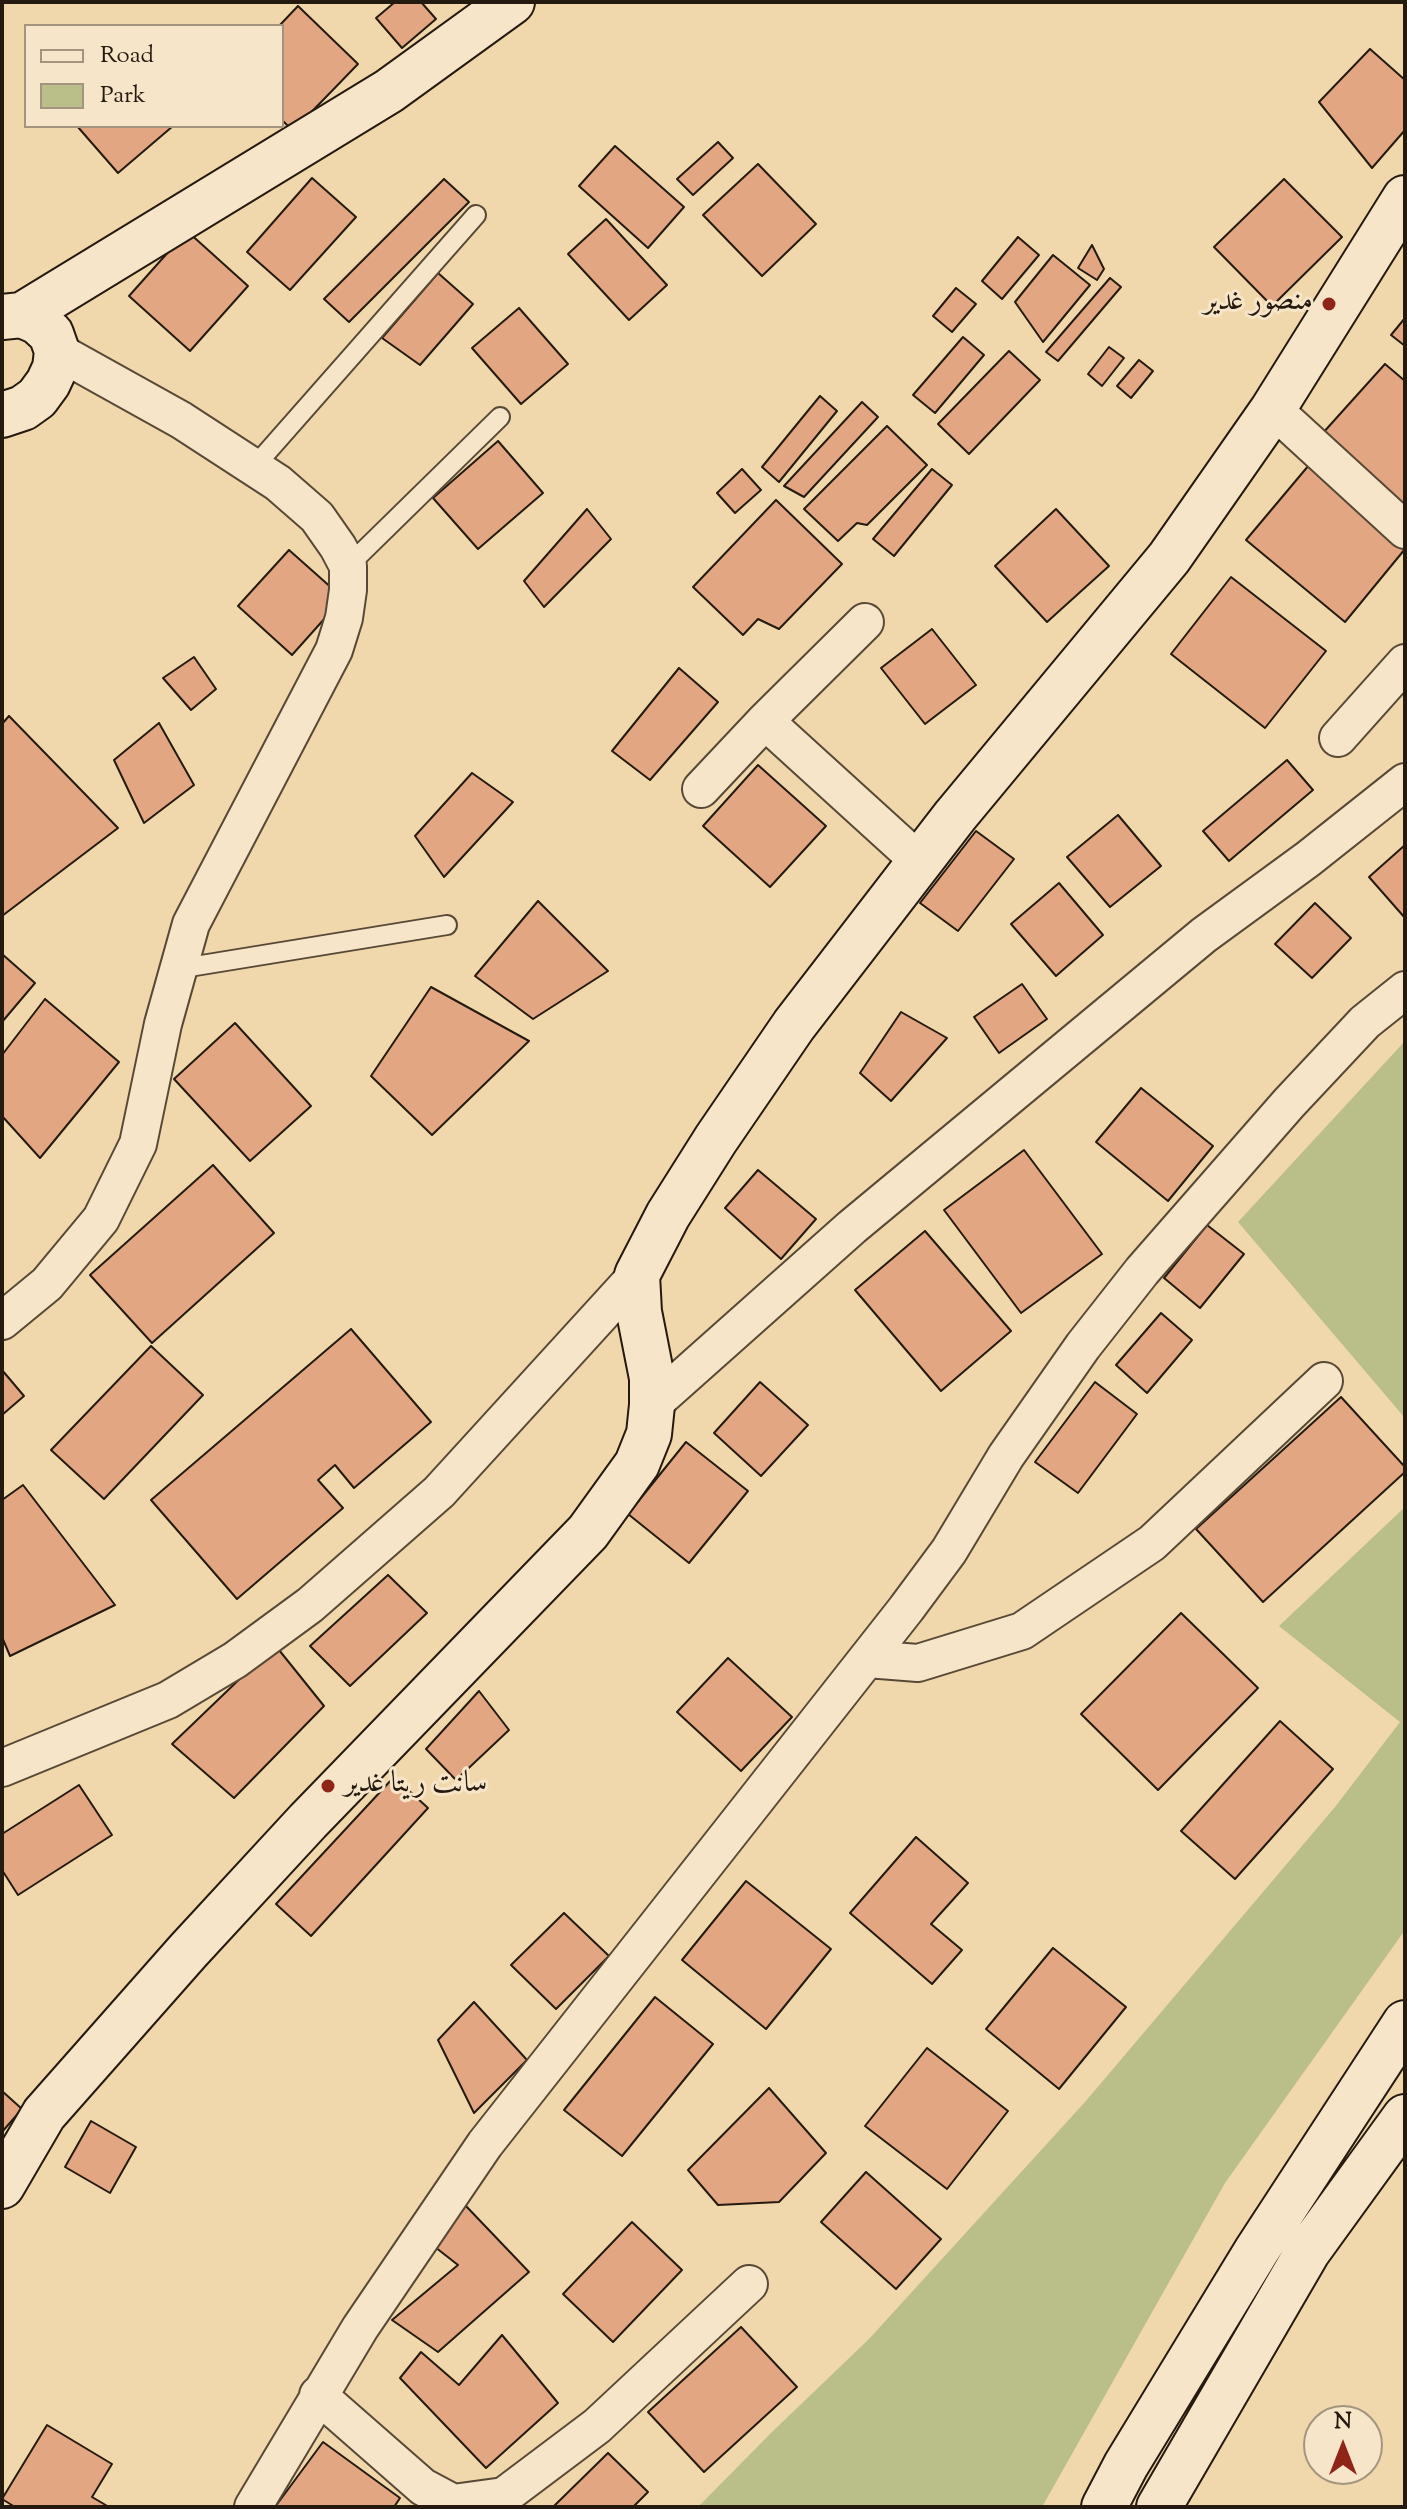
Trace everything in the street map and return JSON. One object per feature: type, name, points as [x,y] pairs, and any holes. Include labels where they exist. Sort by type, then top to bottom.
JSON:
[{"type":"street","points":[[12,316],[389,91],[512,2]]},
{"type":"street","points":[[2,1768],[168,1700],[235,1660],[310,1605],[439,1492],[637,1275],[668,1215],[794,1025],[920,862],[1169,558],[1273,409],[1405,198]]},
{"type":"street","points":[[2,415],[23,408],[37,398],[48,383],[57,351],[51,334],[38,322],[12,316]]},
{"type":"street","points":[[2,1321],[47,1284],[101,1219],[138,1144],[177,969],[191,924],[334,650],[344,618],[348,590],[348,566],[338,547],[317,517],[278,483],[181,420],[57,351]]},
{"type":"street","points":[[1273,409],[1405,530]]},
{"type":"street","points":[[701,789],[865,622]]},
{"type":"street","points":[[1338,738],[1405,663]]},
{"type":"street","points":[[765,721],[920,862]]},
{"type":"street","points":[[652,1405],[852,1227],[1192,945],[1405,782]]},
{"type":"street","points":[[253,2507],[360,2328],[485,2144],[949,1551],[1006,1456],[1083,1346],[1211,1191],[1354,1034],[1405,990]]},
{"type":"street","points":[[2,2186],[44,2114],[308,1821],[588,1532],[637,1464],[649,1434],[652,1378],[639,1312],[637,1275]]},
{"type":"street","points":[[867,1659],[918,1663],[1022,1631],[1152,1543],[1324,1381]]},
{"type":"street","points":[[1104,2507],[1126,2465],[1257,2250],[1405,2023]]},
{"type":"street","points":[[1159,2507],[1308,2251],[1405,2117]]},
{"type":"street","points":[[318,2395],[423,2487],[453,2503],[504,2496],[597,2426],[749,2284]]},
{"type":"lane","points":[[254,467],[476,215]]},
{"type":"lane","points":[[348,566],[500,417]]},
{"type":"lane","points":[[177,969],[447,925]]},
{"type":"green space","points":[[1405,1041],[1405,1418],[1238,1222]]},
{"type":"green space","points":[[1405,1507],[1405,1930],[1225,2183],[1042,2507],[698,2507],[869,2339],[1085,2102],[1335,1807],[1400,1722],[1279,1626]]},
{"type":"building","points":[[395,2],[421,2],[436,19],[402,48],[376,18]]},
{"type":"building","points":[[298,6],[358,64],[293,131],[284,122],[284,24],[281,24]]},
{"type":"building","points":[[1370,49],[1405,80],[1405,130],[1372,168],[1319,102]]},
{"type":"building","points":[[79,128],[171,128],[118,173]]},
{"type":"building","points":[[718,142],[733,158],[693,195],[677,179]]},
{"type":"building","points":[[615,146],[684,207],[648,248],[579,186]]},
{"type":"building","points":[[758,164],[816,224],[762,276],[703,215]]},
{"type":"building","points":[[312,178],[356,217],[290,290],[247,252]]},
{"type":"building","points":[[444,179],[469,202],[349,322],[324,299]]},
{"type":"building","points":[[1284,179],[1342,237],[1272,306],[1214,247]]},
{"type":"building","points":[[606,219],[667,285],[629,320],[568,254]]},
{"type":"building","points":[[187,231],[248,286],[190,351],[129,296]]},
{"type":"building","points":[[1018,237],[1039,255],[1002,299],[982,281]]},
{"type":"building","points":[[1092,245],[1104,269],[1097,280],[1078,268]]},
{"type":"building","points":[[1053,255],[1090,285],[1043,342],[1015,302]]},
{"type":"building","points":[[438,273],[473,304],[420,365],[382,338]]},
{"type":"building","points":[[1110,278],[1121,287],[1058,361],[1046,352]]},
{"type":"building","points":[[956,288],[976,304],[952,332],[933,316]]},
{"type":"building","points":[[519,308],[568,364],[521,404],[472,348]]},
{"type":"building","points":[[1405,318],[1405,346],[1391,335]]},
{"type":"building","points":[[963,337],[984,355],[935,413],[913,395]]},
{"type":"building","points":[[1109,347],[1124,358],[1102,386],[1088,374]]},
{"type":"building","points":[[1009,351],[1040,380],[969,454],[938,424]]},
{"type":"building","points":[[1139,360],[1153,371],[1131,398],[1117,386]]},
{"type":"building","points":[[1385,364],[1405,381],[1405,507],[1322,434]]},
{"type":"building","points":[[820,396],[837,411],[779,482],[762,467]]},
{"type":"building","points":[[862,402],[878,417],[804,497],[784,486]]},
{"type":"building","points":[[887,426],[927,465],[867,525],[857,523],[838,541],[804,509]]},
{"type":"building","points":[[498,441],[543,493],[478,549],[433,498]]},
{"type":"building","points":[[1309,465],[1405,545],[1405,549],[1345,622],[1246,540]]},
{"type":"building","points":[[742,469],[761,490],[735,513],[717,493]]},
{"type":"building","points":[[932,469],[952,485],[894,556],[873,539]]},
{"type":"building","points":[[776,500],[842,564],[779,629],[758,619],[743,635],[693,587]]},
{"type":"building","points":[[587,509],[611,539],[544,607],[524,581]]},
{"type":"building","points":[[1056,509],[1109,566],[1047,622],[995,566]]},
{"type":"building","points":[[289,550],[343,598],[292,655],[238,606]]},
{"type":"building","points":[[1231,577],[1326,651],[1265,728],[1171,654]]},
{"type":"building","points":[[932,629],[976,685],[925,724],[881,668]]},
{"type":"building","points":[[194,657],[216,689],[191,710],[163,678]]},
{"type":"building","points":[[679,668],[718,702],[650,780],[612,751]]},
{"type":"building","points":[[9,716],[118,828],[2,916],[2,724]]},
{"type":"building","points":[[159,723],[194,785],[144,823],[114,760]]},
{"type":"building","points":[[1287,760],[1313,790],[1229,861],[1203,831]]},
{"type":"building","points":[[758,765],[826,826],[770,887],[703,826]]},
{"type":"building","points":[[472,773],[513,802],[444,877],[415,836]]},
{"type":"building","points":[[1118,815],[1161,866],[1110,907],[1067,857]]},
{"type":"building","points":[[976,831],[1014,859],[958,931],[920,903]]},
{"type":"building","points":[[1405,845],[1405,918],[1369,877]]},
{"type":"building","points":[[1059,883],[1103,935],[1056,976],[1011,924]]},
{"type":"building","points":[[538,901],[608,971],[533,1019],[475,976]]},
{"type":"building","points":[[1315,903],[1351,938],[1312,978],[1275,944]]},
{"type":"building","points":[[2,954],[35,983],[2,1022]]},
{"type":"building","points":[[1022,984],[1047,1019],[999,1053],[974,1017]]},
{"type":"building","points":[[431,987],[529,1041],[432,1135],[371,1076]]},
{"type":"building","points":[[45,999],[119,1062],[40,1158],[2,1116],[2,1055]]},
{"type":"building","points":[[901,1012],[947,1038],[891,1101],[860,1073]]},
{"type":"building","points":[[235,1023],[311,1106],[250,1161],[174,1079]]},
{"type":"building","points":[[1141,1088],[1213,1146],[1168,1201],[1096,1142]]},
{"type":"building","points":[[1024,1150],[1102,1254],[1021,1313],[944,1210]]},
{"type":"building","points":[[213,1165],[274,1233],[152,1343],[90,1275]]},
{"type":"building","points":[[758,1170],[816,1219],[781,1259],[725,1208]]},
{"type":"building","points":[[1207,1225],[1244,1254],[1200,1308],[1164,1278]]},
{"type":"building","points":[[925,1231],[1011,1331],[941,1391],[855,1290]]},
{"type":"building","points":[[1161,1313],[1192,1340],[1147,1393],[1116,1365]]},
{"type":"building","points":[[351,1329],[431,1422],[354,1488],[335,1465],[318,1480],[343,1508],[237,1599],[151,1500]]},
{"type":"building","points":[[151,1346],[203,1395],[104,1499],[51,1450]]},
{"type":"building","points":[[2,1370],[24,1396],[2,1415]]},
{"type":"building","points":[[760,1382],[808,1425],[761,1476],[714,1433]]},
{"type":"building","points":[[1095,1382],[1137,1414],[1078,1493],[1035,1462]]},
{"type":"building","points":[[1341,1397],[1405,1467],[1405,1472],[1263,1602],[1196,1529]]},
{"type":"building","points":[[686,1442],[748,1491],[689,1563],[628,1514]]},
{"type":"building","points":[[23,1485],[115,1605],[10,1656],[2,1637],[2,1500]]},
{"type":"building","points":[[388,1575],[427,1613],[350,1686],[310,1646]]},
{"type":"building","points":[[1181,1613],[1258,1688],[1158,1790],[1081,1714]]},
{"type":"building","points":[[275,1645],[324,1706],[234,1798],[172,1744]]},
{"type":"building","points":[[728,1658],[792,1717],[741,1771],[677,1712]]},
{"type":"building","points":[[479,1691],[509,1730],[456,1780],[426,1749]]},
{"type":"building","points":[[1280,1721],[1333,1769],[1235,1879],[1181,1831]]},
{"type":"building","points":[[394,1777],[428,1808],[311,1936],[276,1904]]},
{"type":"building","points":[[79,1785],[112,1835],[18,1895],[2,1870],[2,1834]]},
{"type":"building","points":[[916,1837],[968,1883],[931,1924],[962,1950],[932,1984],[850,1913]]},
{"type":"building","points":[[746,1881],[831,1949],[766,2029],[682,1960]]},
{"type":"building","points":[[564,1913],[609,1956],[556,2009],[511,1965]]},
{"type":"building","points":[[1053,1948],[1126,2007],[1059,2089],[986,2029]]},
{"type":"building","points":[[655,1997],[713,2044],[622,2156],[564,2110]]},
{"type":"building","points":[[474,2002],[527,2060],[474,2113],[438,2040]]},
{"type":"building","points":[[927,2048],[1008,2111],[947,2189],[865,2126]]},
{"type":"building","points":[[769,2088],[826,2153],[779,2202],[718,2205],[688,2170]]},
{"type":"building","points":[[2,2091],[22,2109],[2,2132]]},
{"type":"building","points":[[91,2121],[136,2147],[110,2193],[65,2167]]},
{"type":"building","points":[[866,2172],[941,2239],[896,2289],[821,2222]]},
{"type":"building","points":[[465,2205],[529,2272],[438,2352],[392,2320],[458,2265],[435,2247]]},
{"type":"building","points":[[632,2222],[682,2270],[613,2342],[563,2294]]},
{"type":"building","points":[[741,2327],[797,2387],[704,2472],[648,2412]]},
{"type":"building","points":[[502,2335],[558,2403],[486,2468],[400,2378],[421,2352],[459,2385]]},
{"type":"building","points":[[47,2425],[112,2464],[92,2497],[109,2507],[15,2507],[2,2499]]},
{"type":"building","points":[[323,2442],[400,2498],[394,2507],[275,2507]]},
{"type":"building","points":[[608,2453],[648,2492],[633,2507],[553,2507]]},
{"type":"place","name":"منصور غدير","points":[[1329,304]]},
{"type":"place","name":"سانت ريتا غدير","points":[[328,1786]]}]
